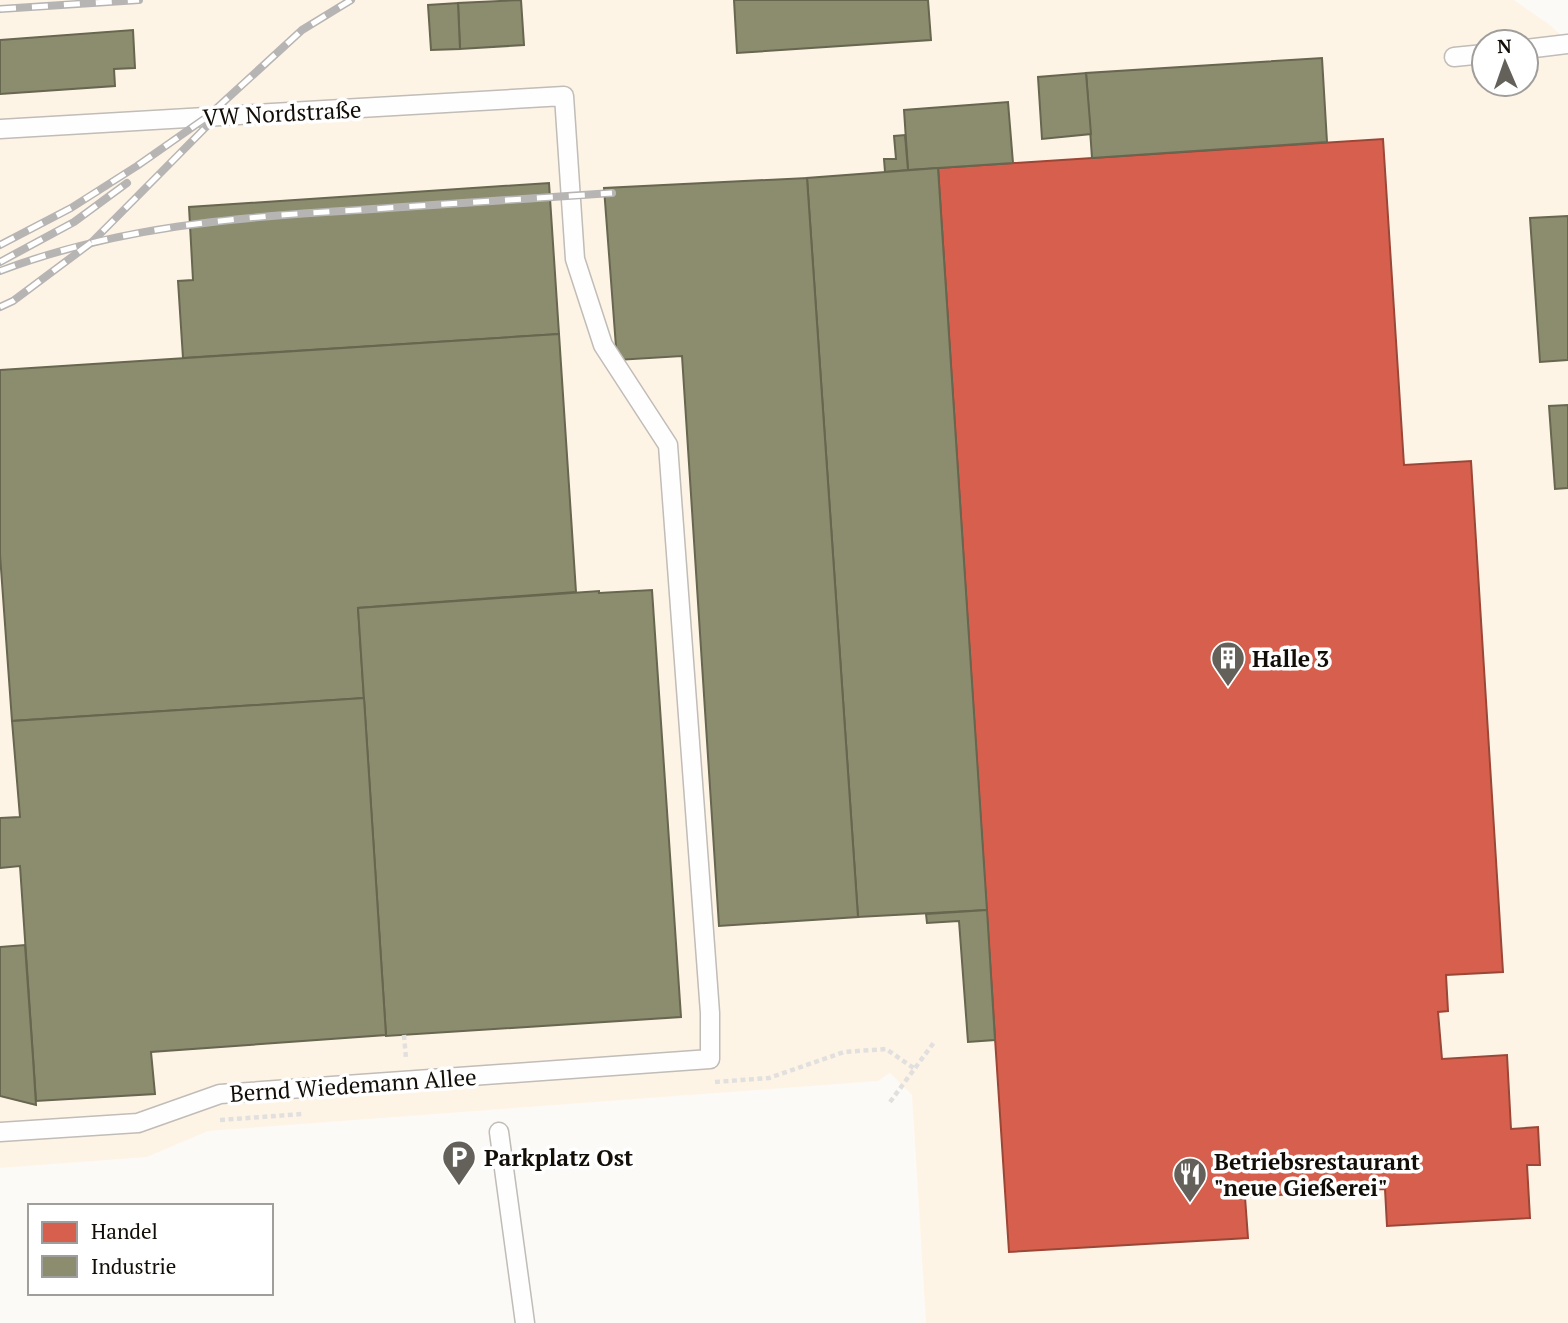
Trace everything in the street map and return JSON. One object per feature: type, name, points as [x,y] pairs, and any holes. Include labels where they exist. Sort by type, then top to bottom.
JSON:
[{"type":"lane","points":[[1540,47],[1568,44]]},
{"type":"lane","points":[[1454,57],[1470,55]]},
{"type":"lane","name":"VW Nordstraße","points":[[0,129],[564,96],[575,259],[603,345],[668,445],[710,1013],[710,1059]]},
{"type":"lane","name":"Bernd Wiedemann Allee","points":[[0,1132],[138,1123],[219,1094],[710,1059]]},
{"type":"lane","points":[[499,1132],[525,1323]]},
{"type":"path","points":[[890,1102],[935,1041]]},
{"type":"path","points":[[702,1083],[769,1078],[854,1051],[886,1049],[915,1069]]},
{"type":"path","points":[[210,1121],[306,1113]]},
{"type":"shaded area","points":[[0,0],[1514,0],[1550,25],[1568,42],[1568,1323],[926,1323],[912,1095],[890,1073],[878,1081],[208,1131],[147,1157],[0,1168]]},
{"type":"building: Handel","name":"Halle 3","points":[[1383,139],[1404,465],[1471,461],[1503,972],[1446,975],[1448,1011],[1438,1012],[1442,1059],[1507,1055],[1511,1129],[1538,1127],[1540,1165],[1527,1165],[1530,1218],[1387,1226],[1385,1189],[1245,1197],[1248,1238],[1009,1252],[938,168]]},
{"type":"building: Industrie","points":[[521,0],[524,45],[460,49],[458,3]]},
{"type":"building: Industrie","points":[[734,0],[928,0],[931,40],[737,53]]},
{"type":"building: Industrie","points":[[458,3],[460,49],[431,50],[428,5]]},
{"type":"building: Industrie","points":[[133,30],[135,68],[114,69],[115,86],[0,94],[0,40]]},
{"type":"building: Industrie","points":[[1322,58],[1327,142],[1092,158],[1086,73]]},
{"type":"building: Industrie","points":[[1086,73],[1091,134],[1042,139],[1038,77]]},
{"type":"building: Industrie","points":[[1008,102],[1013,163],[908,170],[904,110]]},
{"type":"building: Industrie","points":[[905,135],[908,170],[885,172],[884,159],[896,159],[894,136]]},
{"type":"building: Industrie","points":[[938,168],[987,910],[858,917],[807,178]]},
{"type":"building: Industrie","points":[[807,178],[858,917],[719,926],[682,356],[617,360],[604,188]]},
{"type":"building: Industrie","points":[[549,183],[559,334],[183,358],[178,281],[193,280],[189,207]]},
{"type":"building: Industrie","points":[[1568,216],[1568,360],[1540,362],[1530,218]]},
{"type":"building: Industrie","points":[[559,334],[576,592],[358,608],[364,698],[12,721],[0,555],[0,370]]},
{"type":"building: Industrie","points":[[1568,405],[1568,488],[1555,489],[1549,406]]},
{"type":"building: Industrie","points":[[652,590],[681,1017],[386,1036],[358,608],[599,591]]},
{"type":"building: Industrie","points":[[364,698],[386,1035],[151,1052],[155,1094],[36,1101],[20,866],[0,868],[0,818],[20,817],[12,721]]},
{"type":"building: Industrie","points":[[987,910],[995,1040],[968,1042],[959,921],[927,923],[926,914]]},
{"type":"building: Industrie","points":[[25,945],[36,1105],[0,1096],[0,947]]},
{"type":"railway","points":[[0,9],[139,0]]},
{"type":"railway","points":[[0,245],[71,208],[137,166],[207,117],[302,30],[351,0]]},
{"type":"railway","points":[[0,307],[13,301],[92,242],[211,122]]},
{"type":"railway","points":[[0,262],[74,222],[127,183]]},
{"type":"railway","points":[[0,271],[44,256],[132,234],[222,221],[612,193]]},
{"type":"place","name":"Halle 3","points":[[1228,688]]},
{"type":"place","name":"Parkplatz Ost","points":[[459,1187]]},
{"type":"place","name":"Betriebsrestaurant \"neue Gießerei\"","points":[[1190,1204]]}]
